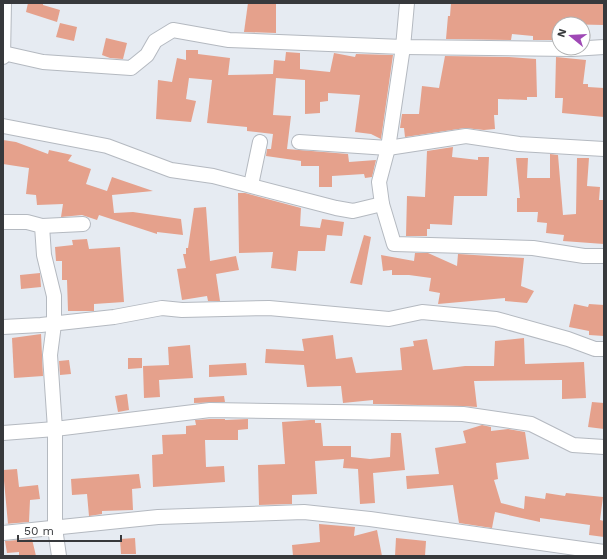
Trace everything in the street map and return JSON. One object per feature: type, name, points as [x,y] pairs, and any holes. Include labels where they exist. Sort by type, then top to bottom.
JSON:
[{"type":"street","points":[[4,3],[3,55],[43,62],[131,68],[147,55],[155,41],[173,30],[229,40],[402,47],[604,47]]},
{"type":"street","points":[[407,3],[388,148],[379,182],[382,204],[394,244],[533,248],[584,256],[604,256]]},
{"type":"street","points":[[3,126],[107,146],[171,170],[213,176],[336,208],[353,210],[382,204]]},
{"type":"street","points":[[299,142],[388,148],[466,136],[519,144],[604,149]]},
{"type":"street","points":[[251,185],[260,142]]},
{"type":"street","points":[[3,222],[27,222],[42,226],[82,224]]},
{"type":"street","points":[[42,226],[44,254],[54,296],[54,324],[50,355],[55,429],[55,528],[59,556]]},
{"type":"street","points":[[3,327],[54,324],[125,315],[162,308],[182,310],[269,308],[389,319],[422,312],[496,319],[568,339],[595,349],[604,349]]},
{"type":"street","points":[[3,433],[55,429],[210,410],[463,414],[531,424],[573,445],[604,447]]},
{"type":"street","points":[[3,533],[158,517],[304,512],[370,519],[604,552]]},
{"type":"building","points":[[28,3],[43,3],[43,5],[60,10],[57,22],[26,12]]},
{"type":"building","points":[[248,3],[276,3],[276,33],[244,32]]},
{"type":"building","points":[[451,3],[604,3],[604,25],[591,25],[591,16],[551,16],[551,40],[533,40],[533,36],[512,34],[511,40],[446,39],[448,16],[450,16]]},
{"type":"building","points":[[60,23],[77,27],[74,41],[56,37]]},
{"type":"building","points":[[106,38],[127,43],[123,59],[110,58],[102,55]]},
{"type":"building","points":[[186,50],[198,50],[198,54],[230,58],[228,75],[273,74],[274,60],[285,61],[286,52],[300,53],[300,69],[330,72],[334,53],[355,57],[356,54],[393,55],[381,139],[371,134],[355,132],[360,95],[328,93],[328,101],[320,102],[320,113],[305,114],[305,80],[276,78],[273,115],[291,116],[287,149],[348,154],[349,162],[376,160],[372,177],[365,178],[364,174],[332,176],[332,187],[319,187],[319,166],[301,166],[301,161],[266,156],[267,149],[271,149],[273,134],[247,131],[247,127],[207,123],[212,80],[189,78],[186,99],[196,101],[191,122],[156,119],[158,80],[172,82],[177,58],[186,60]]},
{"type":"building","points":[[445,56],[536,59],[537,97],[527,97],[527,100],[498,99],[498,115],[494,115],[495,129],[484,130],[465,128],[405,137],[404,128],[400,128],[402,114],[419,114],[422,86],[439,88]]},
{"type":"building","points":[[556,57],[586,60],[583,84],[588,84],[588,87],[604,88],[604,117],[562,113],[563,98],[555,98]]},
{"type":"building","points":[[3,140],[16,142],[48,154],[49,150],[72,155],[68,161],[91,169],[86,184],[107,191],[112,177],[153,191],[112,195],[114,213],[133,212],[181,219],[183,235],[157,232],[157,234],[99,215],[97,220],[82,215],[61,217],[63,204],[37,205],[36,195],[26,194],[29,168],[3,164]]},
{"type":"building","points":[[453,147],[452,157],[478,160],[478,157],[489,157],[487,196],[454,196],[452,225],[430,224],[430,229],[427,229],[427,236],[406,236],[407,196],[425,197],[427,151]]},
{"type":"building","points":[[550,154],[558,155],[563,215],[576,214],[577,158],[589,158],[587,186],[600,187],[599,200],[604,200],[604,244],[563,241],[564,235],[546,233],[547,223],[537,222],[538,212],[517,212],[517,198],[520,198],[516,158],[528,158],[527,178],[550,178]]},
{"type":"building","points":[[238,193],[245,193],[301,208],[300,226],[320,228],[322,219],[344,222],[342,236],[327,235],[325,251],[298,251],[296,271],[271,268],[273,252],[239,253]]},
{"type":"building","points":[[206,207],[210,261],[236,256],[239,270],[216,274],[220,301],[208,301],[207,296],[182,300],[177,269],[186,268],[183,254],[186,254],[186,248],[188,248],[194,208]]},
{"type":"building","points":[[364,235],[371,237],[362,285],[350,283]]},
{"type":"building","points":[[87,239],[89,249],[120,247],[124,302],[94,304],[94,311],[68,311],[67,280],[62,280],[62,261],[56,261],[55,247],[73,245],[72,240]]},
{"type":"building","points":[[415,253],[428,253],[457,266],[458,254],[524,258],[521,286],[534,291],[527,303],[505,301],[505,298],[438,304],[440,293],[429,291],[431,278],[409,275],[392,275],[392,270],[383,271],[381,255],[414,261]]},
{"type":"building","points":[[40,273],[41,287],[21,289],[20,275]]},
{"type":"building","points":[[574,304],[588,307],[589,304],[604,305],[604,336],[589,335],[589,331],[569,327]]},
{"type":"building","points":[[41,334],[43,376],[14,378],[12,338]]},
{"type":"building","points":[[333,335],[336,359],[352,357],[356,373],[402,370],[400,348],[414,346],[413,341],[427,339],[433,370],[465,366],[494,366],[495,341],[524,338],[525,364],[584,362],[586,398],[562,399],[562,380],[474,381],[477,407],[373,404],[373,400],[343,403],[341,386],[307,387],[304,365],[265,363],[266,349],[304,351],[302,339]]},
{"type":"building","points":[[190,345],[193,378],[159,380],[160,397],[144,398],[143,366],[169,365],[168,347]]},
{"type":"building","points":[[128,358],[142,358],[142,368],[128,369]]},
{"type":"building","points":[[69,360],[71,374],[60,375],[59,361]]},
{"type":"building","points":[[246,363],[247,375],[209,377],[209,365]]},
{"type":"building","points":[[127,394],[129,410],[118,412],[115,396]]},
{"type":"building","points":[[224,396],[225,402],[194,403],[194,398]]},
{"type":"building","points":[[592,402],[604,403],[604,429],[588,427]]},
{"type":"building","points":[[248,419],[248,429],[238,430],[238,440],[205,440],[206,467],[224,466],[225,482],[153,487],[152,455],[163,454],[162,435],[186,434],[186,426],[196,425],[195,420]]},
{"type":"building","points":[[315,420],[315,423],[321,423],[323,446],[351,446],[351,457],[370,459],[390,457],[391,433],[401,433],[405,470],[373,473],[375,503],[360,504],[358,469],[343,468],[344,459],[315,461],[317,494],[292,495],[292,504],[259,505],[258,465],[285,464],[282,422]]},
{"type":"building","points":[[482,425],[491,427],[491,431],[508,429],[525,432],[529,459],[496,463],[498,479],[494,480],[501,503],[524,509],[525,496],[545,499],[546,493],[565,496],[566,493],[603,497],[600,520],[604,521],[604,537],[589,535],[590,525],[540,518],[540,522],[495,512],[492,528],[459,523],[453,485],[407,489],[406,476],[439,474],[435,448],[466,443],[463,431]]},
{"type":"building","points":[[17,469],[19,487],[38,485],[40,499],[30,500],[29,522],[8,524],[3,470]]},
{"type":"building","points":[[139,474],[141,488],[132,489],[133,510],[102,511],[102,514],[89,516],[87,494],[72,495],[71,479]]},
{"type":"building","points":[[319,524],[355,527],[354,536],[377,530],[382,556],[293,556],[292,545],[320,542]]},
{"type":"building","points":[[135,538],[136,554],[121,554],[120,539]]},
{"type":"building","points":[[396,538],[426,541],[425,556],[395,556]]},
{"type":"building","points":[[32,539],[36,556],[19,556],[19,552],[7,553],[5,541]]}]
